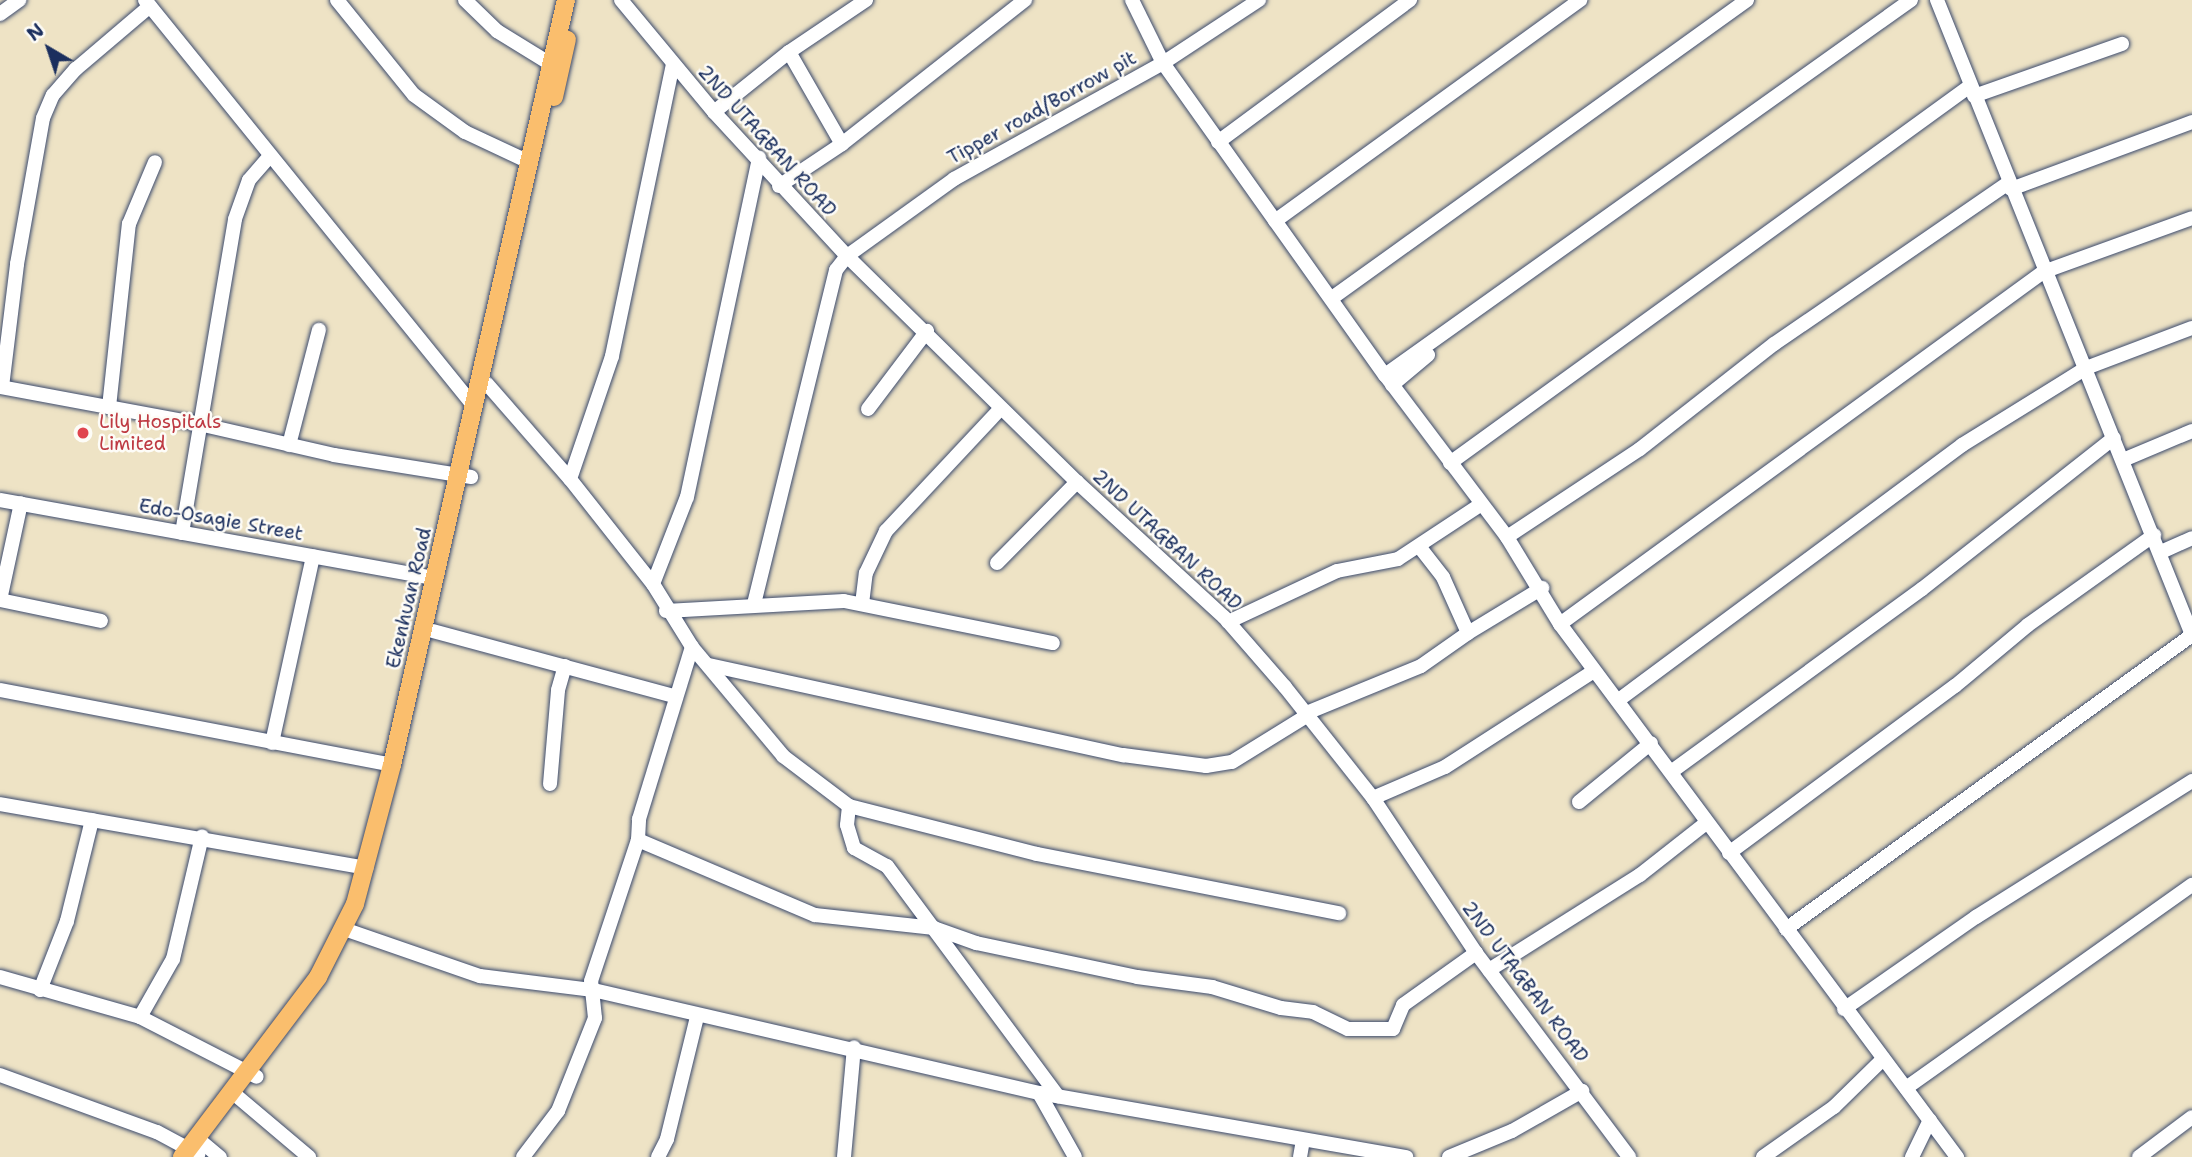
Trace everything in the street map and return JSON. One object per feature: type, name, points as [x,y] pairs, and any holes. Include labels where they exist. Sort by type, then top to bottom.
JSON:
[{"type":"main road","name":"Ekenhuan Road","points":[[348,931],[393,765],[435,578],[465,476],[473,405],[549,63],[566,0]]},
{"type":"main road","name":"Ekenhuan Road","points":[[195,1150],[326,981],[374,870],[433,631],[465,476],[575,0]]},
{"type":"street","points":[[0,14],[19,0]]},
{"type":"street","points":[[337,0],[414,95],[465,132],[529,162]]},
{"type":"street","points":[[465,0],[497,31],[549,63]]},
{"type":"street","name":"2ND UTAGBAN ROAD","points":[[621,0],[714,112],[759,158],[779,186],[847,256],[927,331],[1077,482],[1228,622],[1373,799],[1476,953],[1629,1157]]},
{"type":"street","points":[[714,112],[789,52],[866,0]]},
{"type":"street","points":[[779,186],[842,144],[1025,0]]},
{"type":"street","points":[[1132,0],[1163,63],[1388,380],[1480,505],[1507,537],[1542,588],[1560,624],[1594,671],[1620,699],[1706,823],[1957,1157]]},
{"type":"street","name":"Tipper road/Borrow pit","points":[[847,256],[954,179],[1163,63],[1259,0]]},
{"type":"street","points":[[1218,142],[1410,0]]},
{"type":"street","points":[[1275,221],[1580,0]]},
{"type":"street","points":[[1332,298],[1747,0]]},
{"type":"street","points":[[1388,380],[1911,0]]},
{"type":"street","points":[[1786,929],[2192,635],[2086,368],[2043,272],[1937,0]]},
{"type":"street","points":[[465,476],[289,445],[199,424],[1,387],[19,251],[43,118],[53,95],[76,69],[148,3],[473,405]]},
{"type":"street","points":[[1332,298],[1712,24]]},
{"type":"street","points":[[1450,463],[1972,91],[2122,44]]},
{"type":"street","points":[[789,52],[842,144]]},
{"type":"street","points":[[570,479],[612,356],[673,65]]},
{"type":"street","points":[[1388,380],[1603,223],[1772,108]]},
{"type":"street","points":[[1507,537],[1640,449],[1774,344],[2009,186],[2192,122]]},
{"type":"street","points":[[182,533],[235,219],[249,180],[270,156]]},
{"type":"street","points":[[653,584],[687,497],[759,158]]},
{"type":"street","points":[[109,407],[128,224],[155,162]]},
{"type":"street","points":[[1560,624],[2043,272],[2192,218]]},
{"type":"street","points":[[754,604],[835,270],[847,256]]},
{"type":"street","points":[[1620,699],[1962,445],[2086,368],[2192,328]]},
{"type":"street","points":[[289,445],[319,330]]},
{"type":"street","points":[[868,409],[927,331]]},
{"type":"street","points":[[487,384],[570,479],[653,584],[666,611],[692,646],[783,756],[849,806],[1037,854],[1339,913]]},
{"type":"street","points":[[862,604],[866,573],[886,531],[1001,408]]},
{"type":"street","points":[[2123,460],[2192,431]]},
{"type":"street","points":[[1671,772],[1922,589],[2114,439]]},
{"type":"street","points":[[997,563],[1077,482]]},
{"type":"street","name":"Edo-Osagie Street","points":[[0,500],[435,578]]},
{"type":"street","points":[[21,503],[0,600],[101,621]]},
{"type":"street","points":[[1228,622],[1297,586],[1337,571],[1384,565],[1419,546],[1480,505]]},
{"type":"street","points":[[1729,853],[1955,686],[2028,625],[2154,535]]},
{"type":"street","points":[[2161,552],[2192,538]]},
{"type":"street","points":[[1419,546],[1443,577],[1468,633]]},
{"type":"street","points":[[272,743],[313,556]]},
{"type":"street","points":[[709,666],[1123,755],[1206,766],[1232,762],[1305,715],[1421,666],[1468,633],[1542,588]]},
{"type":"street","points":[[666,611],[845,601],[1053,643]]},
{"type":"street","points":[[433,631],[674,696]]},
{"type":"street","points":[[523,1157],[558,1111],[595,1018],[591,981],[638,840],[639,819],[674,696],[692,646]]},
{"type":"street","points":[[550,784],[558,690],[565,666]]},
{"type":"street","points":[[1373,799],[1446,767],[1594,671]]},
{"type":"street","points":[[0,690],[393,765]]},
{"type":"street","points":[[1578,802],[1651,743]]},
{"type":"street","points":[[1844,1009],[1976,917],[2192,781]]},
{"type":"street","points":[[0,804],[366,868]]},
{"type":"street","points":[[849,806],[847,825],[854,848],[887,866],[1058,1096]]},
{"type":"street","points":[[40,990],[67,921],[92,820]]},
{"type":"street","points":[[1489,970],[1640,875],[1706,823]]},
{"type":"street","points":[[140,1017],[173,959],[202,836]]},
{"type":"street","points":[[638,840],[815,915],[934,928],[976,943],[1137,977],[1212,987],[1280,1008],[1313,1012],[1348,1029],[1393,1029],[1403,1005],[1476,953]]},
{"type":"street","points":[[1906,1088],[2192,885]]},
{"type":"street","points":[[348,931],[480,976],[593,990],[697,1017],[854,1047],[1039,1093],[1406,1157]]},
{"type":"street","points":[[0,977],[140,1017],[251,1075]]},
{"type":"street","points":[[658,1157],[667,1139],[697,1017]]},
{"type":"street","points":[[844,1157],[854,1047]]},
{"type":"street","points":[[1763,1157],[1834,1107],[1883,1059]]},
{"type":"street","points":[[0,1075],[157,1132],[195,1150],[220,1157]]},
{"type":"street","points":[[1449,1157],[1512,1131],[1582,1091]]},
{"type":"street","points":[[1039,1093],[1075,1157]]},
{"type":"street","points":[[236,1096],[309,1157]]},
{"type":"street","points":[[2139,1157],[2192,1117]]},
{"type":"street","points":[[1912,1157],[1930,1120]]},
{"type":"street","points":[[1300,1157],[1303,1140]]},
{"type":"place","name":"Lily Hospitals Limited","points":[[83,433]]}]
